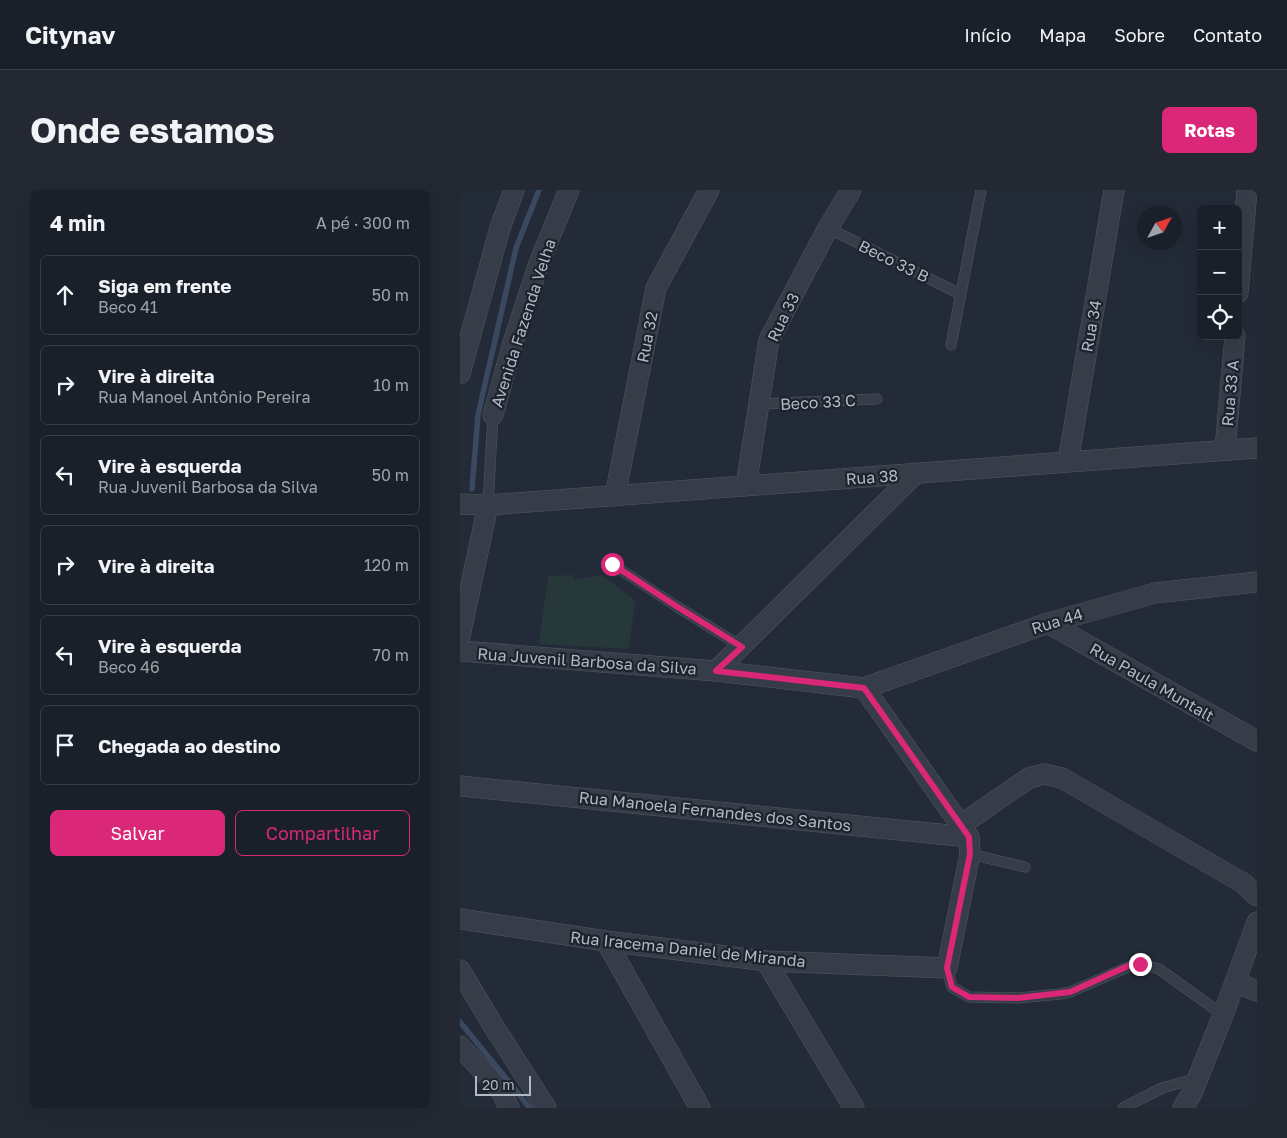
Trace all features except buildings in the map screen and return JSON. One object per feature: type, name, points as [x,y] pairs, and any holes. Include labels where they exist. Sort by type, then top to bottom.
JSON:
[{"type":"street","points":[[460,374],[500,228],[514,190]]},
{"type":"street","name":"Avenida Fazenda Velha","points":[[493,415],[512,346],[539,263],[569,190]]},
{"type":"street","name":"Rua 32","points":[[615,496],[656,288],[709,190]]},
{"type":"street","name":"Rua 33","points":[[746,486],[769,340],[828,228],[851,190]]},
{"type":"street","name":"Rua 34","points":[[1068,462],[1114,190]]},
{"type":"street","points":[[1242,250],[1247,190]]},
{"type":"street","name":"Rua 33 A","points":[[1225,450],[1235,340]]},
{"type":"street","name":"Rua 38","points":[[460,504],[488,505],[1257,448]]},
{"type":"street","points":[[716,671],[916,473]]},
{"type":"street","name":"Avenida Fazenda Velha","points":[[460,636],[488,505]]},
{"type":"street","name":"Rua 44","points":[[864,688],[1048,622],[1155,593],[1257,582]]},
{"type":"street","name":"Rua Paula Muntalt","points":[[1048,622],[1257,741]]},
{"type":"street","name":"Rua Juvenil Barbosa da Silva","points":[[460,651],[716,671],[864,688]]},
{"type":"street","points":[[864,688],[967,839]]},
{"type":"street","points":[[947,968],[967,839],[1029,778],[1044,774],[1062,778],[1250,890]]},
{"type":"street","name":"Rua Manoela Fernandes dos Santos","points":[[460,786],[967,839]]},
{"type":"street","name":"Rua Iracema Daniel de Miranda","points":[[460,919],[606,941],[766,961],[947,968]]},
{"type":"street","points":[[1183,1108],[1198,1078],[1257,922]]},
{"type":"street","points":[[606,941],[700,1108]]},
{"type":"street","points":[[766,961],[854,1108]]},
{"type":"street","points":[[460,970],[546,1108]]},
{"type":"street","points":[[1235,982],[1257,991]]},
{"type":"street","points":[[460,1046],[505,1100]]},
{"type":"lane","points":[[951,345],[981,190]]},
{"type":"lane","name":"Beco 33 B","points":[[828,228],[960,294]]},
{"type":"lane","name":"Beco 33 C","points":[[759,404],[877,399]]},
{"type":"lane","name":"Avenida Fazenda Velha","points":[[488,505],[493,415]]},
{"type":"lane","points":[[612,564],[742,647]]},
{"type":"lane","points":[[967,839],[1025,867]]},
{"type":"lane","points":[[947,968],[952,987],[969,997],[1018,998],[1070,992],[1128,966],[1140,964],[1159,969],[1223,1015]]},
{"type":"lane","points":[[1123,1108],[1162,1088],[1198,1078]]},
{"type":"shaded area","points":[[573,575],[573,580],[601,575],[635,600],[629,649],[539,644],[548,576]]},
{"type":"waterway","points":[[472,489],[478,415],[516,248],[539,190]]},
{"type":"waterway","points":[[460,1022],[530,1108]]},
{"type":"route","points":[[612,564],[742,647],[716,671],[864,688],[969,837],[970,854],[947,968],[952,987],[969,997],[1018,998],[1060,994],[1070,992],[1128,966],[1140,964]]}]
